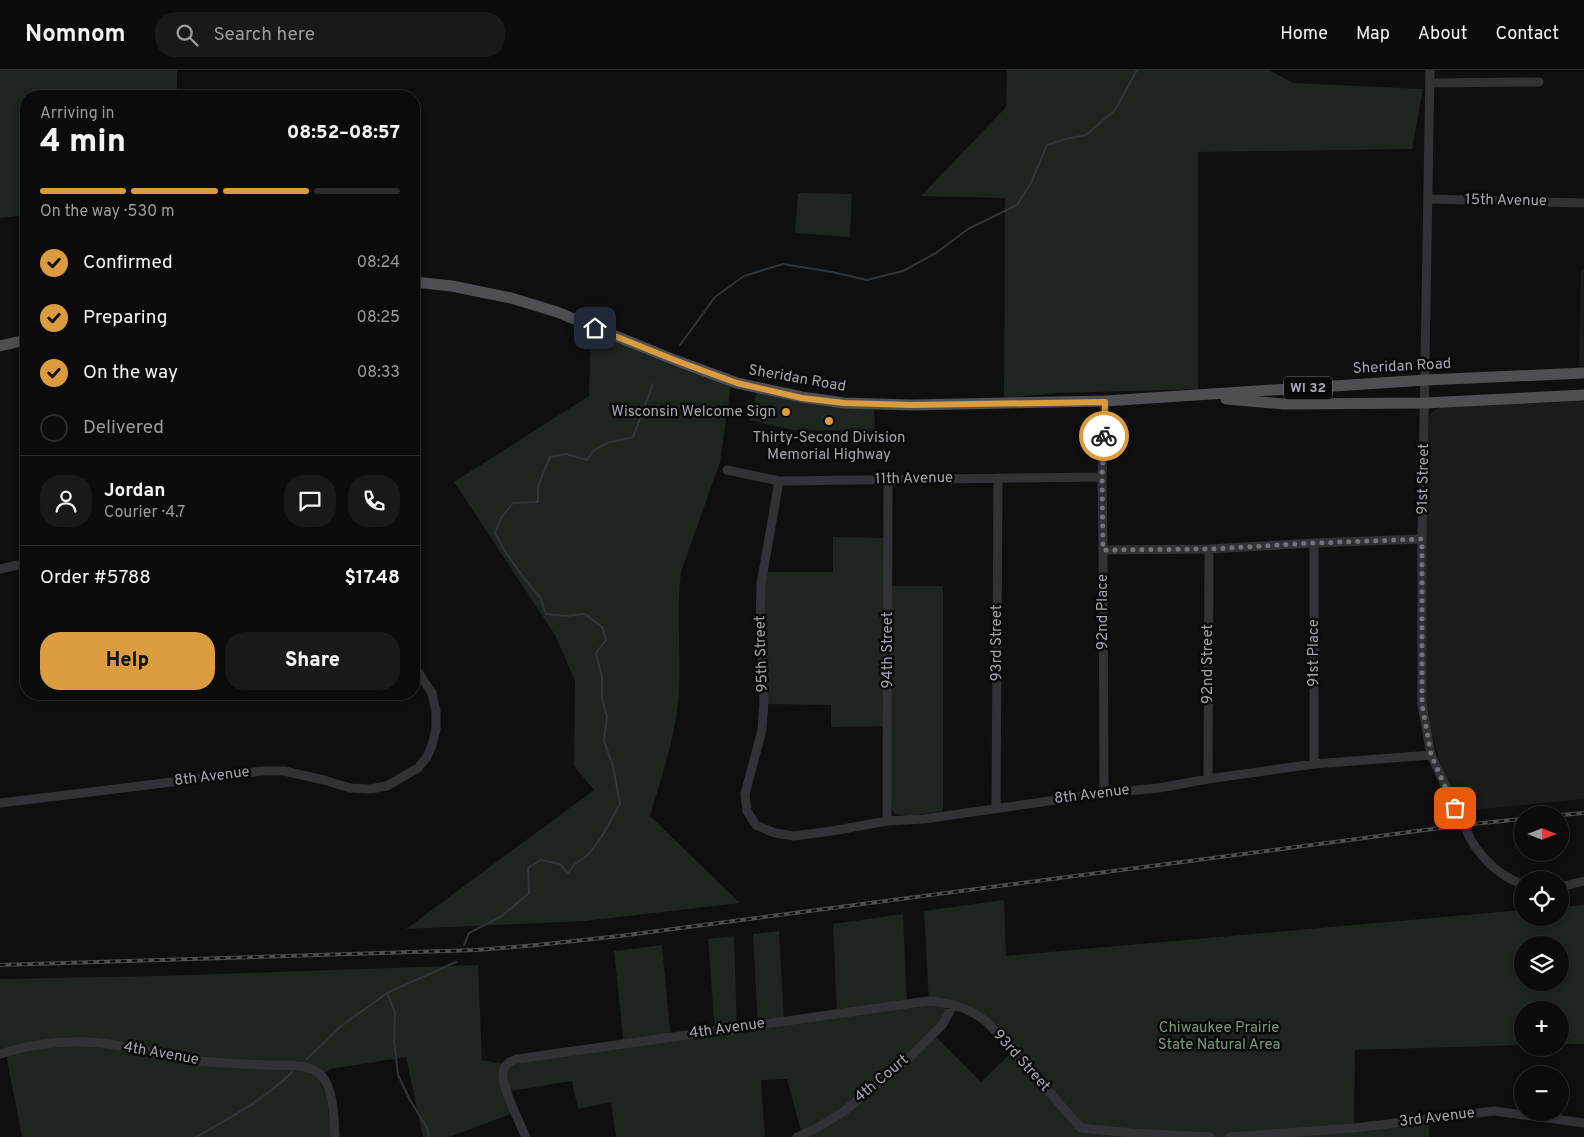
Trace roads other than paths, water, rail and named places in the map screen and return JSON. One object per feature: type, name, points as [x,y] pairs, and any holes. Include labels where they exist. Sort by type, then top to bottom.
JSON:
[{"type":"main road","name":"Sheridan Road","points":[[420,283],[452,286],[511,298],[557,312],[677,361],[737,383],[802,398],[844,403],[912,405],[1105,402],[1426,380],[1584,373]]},
{"type":"main road","points":[[0,346],[20,341]]},
{"type":"main road","name":"Sheridan Road","points":[[1191,396],[1284,404],[1425,403],[1584,395]]},
{"type":"street","name":"91st Street","points":[[1430,70],[1422,539],[1422,704],[1431,755],[1463,825],[1476,849],[1493,868],[1514,881]]},
{"type":"street","points":[[1430,83],[1539,82]]},
{"type":"street","name":"15th Avenue","points":[[1428,199],[1584,203]]},
{"type":"street","name":"92nd Place","points":[[1104,793],[1102,477],[1105,402]]},
{"type":"street","name":"11th Avenue","points":[[727,470],[779,481],[1102,477]]},
{"type":"street","name":"93rd Street","points":[[996,807],[998,478]]},
{"type":"street","name":"94th Street","points":[[887,821],[888,480]]},
{"type":"street","name":"95th Street","points":[[756,824],[747,811],[745,794],[762,730],[764,700],[760,626],[761,584],[779,481]]},
{"type":"street","points":[[1103,550],[1209,549],[1422,539]]},
{"type":"street","name":"91st Place","points":[[1314,543],[1314,764]]},
{"type":"street","name":"92nd Street","points":[[1208,779],[1209,549]]},
{"type":"street","points":[[0,569],[20,564]]},
{"type":"street","name":"8th Avenue","points":[[0,803],[262,771],[284,771],[350,788],[370,789],[387,786],[418,768],[427,757],[432,745],[436,729],[436,711],[432,693],[420,675]]},
{"type":"street","name":"8th Avenue","points":[[756,824],[775,834],[794,836],[887,821],[924,819],[996,807],[1159,788],[1314,764],[1431,755]]},
{"type":"street","points":[[1569,885],[1584,881]]},
{"type":"street","name":"4th Avenue","points":[[526,1137],[510,1099],[503,1076],[504,1069],[510,1061],[524,1057],[928,1001],[938,1001],[953,1005]]},
{"type":"street","name":"93rd Street","points":[[953,1005],[978,1015],[987,1022],[1081,1128],[1210,1137]]},
{"type":"street","name":"4th Court","points":[[796,1137],[817,1128],[843,1112],[908,1059],[943,1024],[953,1005]]},
{"type":"street","name":"4th Avenue","points":[[0,1054],[25,1046],[39,1044],[87,1042],[204,1062],[305,1067],[322,1076],[330,1092],[335,1137]]},
{"type":"street","name":"3rd Avenue","points":[[1230,1137],[1316,1134],[1494,1111],[1584,1122]]},
{"type":"waterway","points":[[680,345],[715,297],[744,276],[783,264],[867,280],[903,271],[936,253],[968,229],[1017,205],[1031,183],[1047,145],[1086,135],[1115,110],[1137,70]]},
{"type":"waterway","points":[[464,945],[469,933],[502,916],[529,893],[528,868],[541,860],[560,864],[568,873],[574,865],[589,854],[602,836],[620,804],[613,766],[604,741],[607,716],[602,699],[602,678],[596,653],[606,640],[602,627],[585,614],[565,616],[546,614],[540,597],[506,553],[495,533],[501,518],[513,503],[538,502],[538,486],[550,457],[566,454],[587,460],[594,450],[607,443],[633,437],[653,384]]},
{"type":"waterway","points":[[307,1059],[340,1027],[387,993],[456,962]]},
{"type":"waterway","points":[[387,993],[395,1012],[394,1041],[398,1075],[427,1128],[429,1137]]},
{"type":"waterway","points":[[196,1137],[258,1100],[292,1072]]},
{"type":"railway","points":[[1569,814],[1584,813]]},
{"type":"railway","points":[[0,965],[477,950],[537,945],[620,936],[1514,820]]},
{"type":"place","name":"Wisconsin Welcome Sign","points":[[786,412]]},
{"type":"place","name":"Thirty-Second Division Memorial Highway","points":[[829,421]]},
{"type":"park label","name":"Chiwaukee Prairie State Natural Area","points":[[1219,1036]]}]
